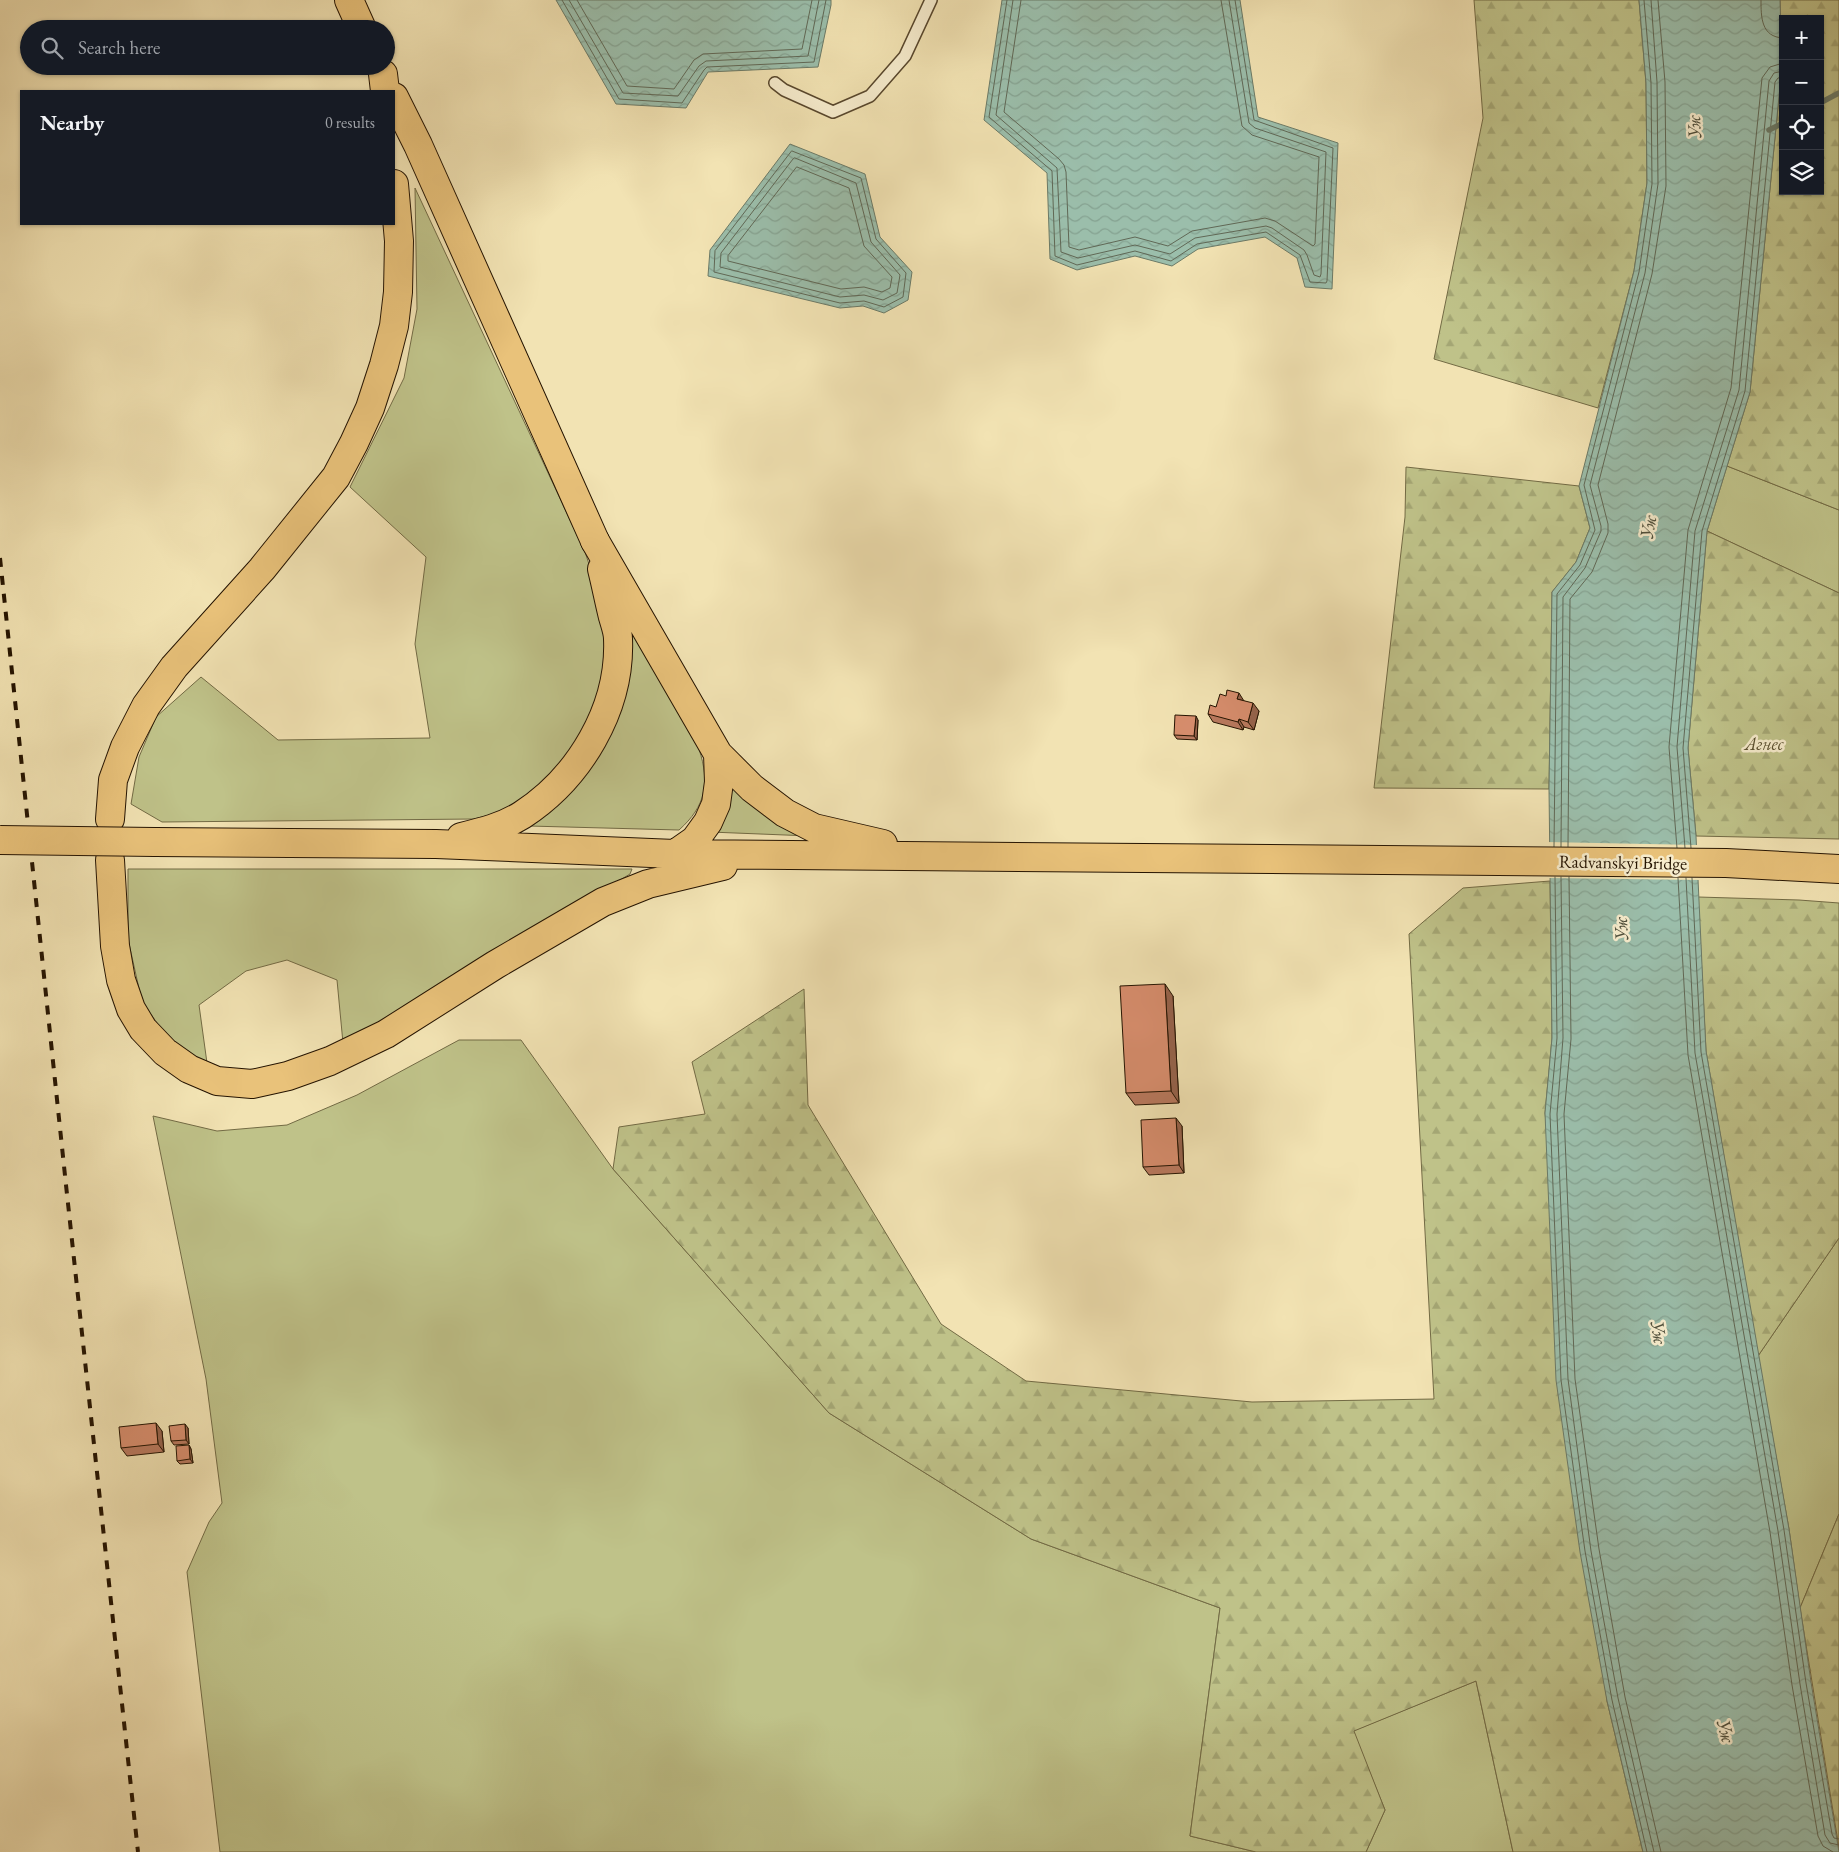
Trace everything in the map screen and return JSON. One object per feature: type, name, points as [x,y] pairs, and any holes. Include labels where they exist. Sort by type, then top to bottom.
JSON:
[{"type":"main road","points":[[349,0],[358,20]]},
{"type":"main road","points":[[395,102],[422,154],[595,541],[718,754],[752,788],[785,813],[814,828],[933,856]]},
{"type":"main road","points":[[110,819],[113,780],[126,746],[146,706],[174,666],[262,569],[336,477],[370,408],[394,326],[397,301],[399,241],[395,195]]},
{"type":"main road","points":[[436,844],[500,827],[521,816],[546,797],[576,765],[598,731],[609,706],[616,677],[618,638],[595,541]]},
{"type":"main road","points":[[675,854],[695,840],[708,822],[716,804],[719,782],[718,754]]},
{"type":"main road","points":[[0,840],[436,844],[675,854],[933,856]]},
{"type":"main road","points":[[110,860],[115,946],[121,980],[131,1009],[143,1029],[165,1052],[188,1069],[217,1081],[252,1084],[288,1076],[330,1061],[386,1034],[494,965],[603,902],[648,884],[768,855]]},
{"type":"main road","name":"Radvanskyi Bridge","points":[[933,856],[1726,863],[1839,869]]},
{"type":"lane","points":[[775,83],[784,90],[834,112],[870,96],[905,56],[931,0]]},
{"type":"green space","points":[[1474,0],[1639,0],[1646,83],[1647,183],[1634,271],[1598,408],[1434,359],[1483,118]]},
{"type":"green space","points":[[1780,0],[1839,0],[1839,510],[1727,466],[1750,392],[1779,97],[1779,195],[1824,195],[1824,15],[1780,15]]},
{"type":"green space","points":[[415,188],[585,552],[605,613],[610,661],[586,737],[517,808],[474,819],[162,822],[131,804],[139,757],[156,717],[201,677],[278,740],[430,738],[415,644],[426,557],[350,487],[404,378],[417,309]]},
{"type":"green space","points":[[1727,466],[1839,510],[1839,593],[1707,531]]},
{"type":"green space","points":[[1406,467],[1579,486],[1590,528],[1576,562],[1552,592],[1549,789],[1374,788],[1405,517]]},
{"type":"green space","name":"Агнес","points":[[1707,531],[1839,593],[1839,839],[1696,836],[1688,748]]},
{"type":"green space","points":[[630,631],[635,632],[699,749],[705,783],[700,803],[688,821],[679,830],[529,826],[598,747]]},
{"type":"green space","points":[[728,776],[810,836],[710,832]]},
{"type":"green space","points":[[128,869],[632,869],[630,874],[385,1022],[343,1043],[337,980],[287,960],[246,971],[199,1005],[207,1063],[193,1058],[165,1034],[142,1002],[128,939]]},
{"type":"green space","points":[[1550,881],[1552,1038],[1545,1113],[1607,1701],[1643,1852],[1513,1852],[1476,1681],[1354,1731],[1385,1810],[1366,1852],[1256,1852],[1190,1836],[1220,1608],[1031,1539],[829,1413],[613,1169],[619,1127],[705,1114],[692,1062],[804,989],[808,1105],[941,1324],[1026,1381],[1252,1402],[1434,1399],[1409,934],[1463,888]]},
{"type":"green space","points":[[1698,897],[1839,903],[1839,1238],[1758,1356],[1706,1051]]},
{"type":"green space","points":[[459,1040],[521,1040],[613,1169],[829,1413],[1031,1539],[1220,1608],[1190,1836],[1256,1852],[220,1852],[187,1572],[209,1522],[222,1503],[206,1379],[153,1116],[217,1131],[287,1125],[357,1095]]},
{"type":"green space","points":[[1839,1238],[1839,1514],[1800,1608],[1789,1529],[1758,1356]]},
{"type":"green space","points":[[1839,1514],[1839,1848],[1800,1608]]},
{"type":"green space","points":[[1476,1681],[1513,1852],[1366,1852],[1385,1810],[1353,1731]]},
{"type":"water","points":[[556,0],[831,0],[831,5],[818,67],[708,72],[686,108],[616,104]]},
{"type":"water","points":[[1002,0],[1240,0],[1258,117],[1338,143],[1332,289],[1305,287],[1297,258],[1265,237],[1198,249],[1172,266],[1135,256],[1077,270],[1050,259],[1047,173],[984,120]]},
{"type":"water","name":"Уж","points":[[1639,0],[1780,0],[1779,97],[1750,392],[1707,531],[1688,748],[1696,836],[1706,1051],[1789,1529],[1811,1682],[1839,1852],[1643,1852],[1607,1701],[1580,1552],[1556,1380],[1545,1113],[1552,1038],[1549,789],[1552,592],[1576,562],[1590,528],[1579,486],[1634,271],[1647,183],[1646,83]]},
{"type":"water","points":[[790,144],[865,174],[880,237],[912,272],[908,300],[884,313],[863,306],[840,308],[708,276],[710,250]]},
{"type":"pier","points":[[1547,842],[1698,845],[1700,880],[1547,878]]},
{"type":"building","points":[[1227,690],[1239,693],[1237,699],[1253,703],[1248,722],[1239,719],[1238,722],[1208,714],[1210,705],[1216,707],[1220,694],[1226,696]]},
{"type":"building","points":[[1175,715],[1196,716],[1194,736],[1174,735]]},
{"type":"building","points":[[1165,984],[1171,1091],[1126,1093],[1120,986]]},
{"type":"building","points":[[1176,1118],[1179,1165],[1143,1167],[1141,1120]]},
{"type":"building","points":[[156,1423],[158,1444],[121,1448],[119,1427]]},
{"type":"building","points":[[185,1424],[186,1440],[171,1441],[169,1426]]},
{"type":"building","points":[[189,1445],[190,1459],[177,1461],[176,1446]]},
{"type":"waterway","points":[[1824,101],[1839,93]]},
{"type":"waterway","points":[[1769,130],[1779,125]]},
{"type":"railway","points":[[0,558],[138,1852]]}]
